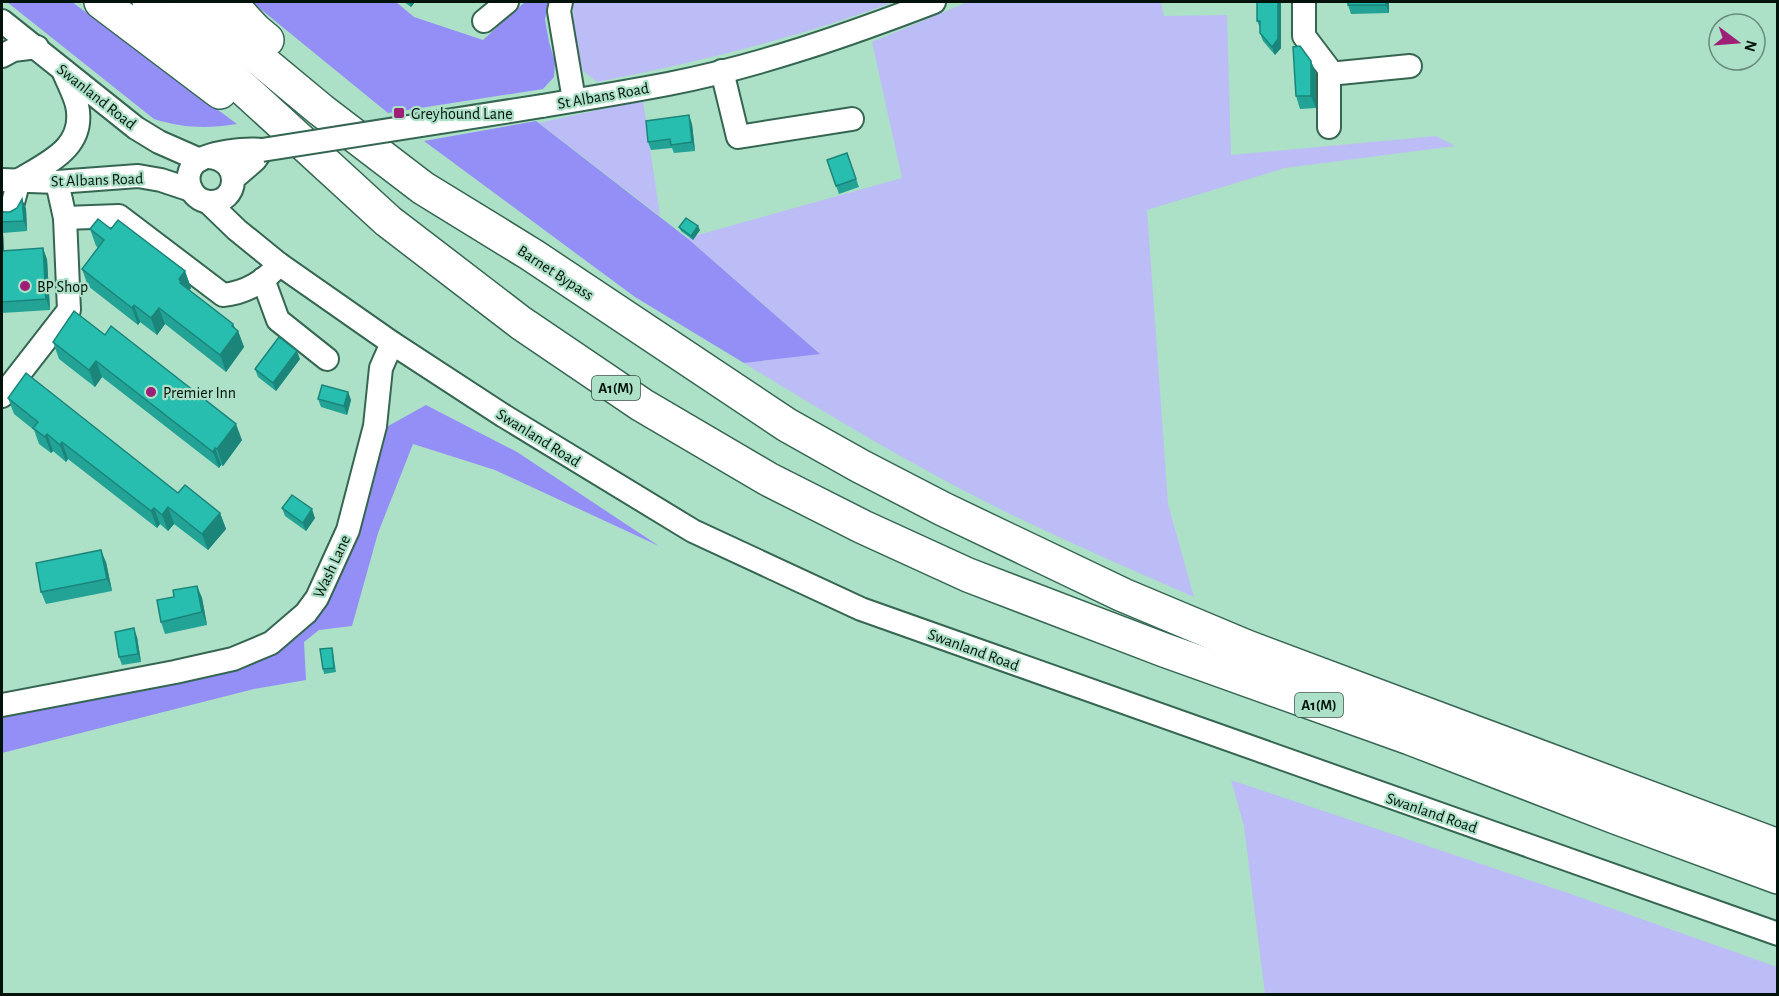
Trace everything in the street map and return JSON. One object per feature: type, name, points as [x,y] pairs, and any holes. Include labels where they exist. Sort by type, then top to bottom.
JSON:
[{"type":"highway","name":"A1(M)","points":[[101,2],[521,323],[642,405],[768,479],[863,527],[968,575],[1164,650],[1410,738],[1618,818],[1778,876]]},
{"type":"highway","name":"A1(M)","points":[[149,2],[388,221]]},
{"type":"highway","name":"Barnet Bypass","points":[[192,2],[321,110],[423,188],[532,255],[787,425],[944,509],[1123,595],[1247,647],[1778,846]]},
{"type":"highway","name":"A1(M)","points":[[229,2],[255,30],[532,255]]},
{"type":"street","points":[[484,21],[507,2]]},
{"type":"street","points":[[561,2],[559,11],[574,100]]},
{"type":"street","name":"St Albans Road","points":[[204,158],[249,148],[262,150],[669,84],[784,54],[878,24],[934,2]]},
{"type":"street","points":[[1304,2],[1304,36],[1329,69],[1329,127]]},
{"type":"street","name":"Swanland Road","points":[[2,21],[136,128],[159,141],[204,158],[224,161],[229,166],[214,192],[237,230],[271,272],[392,343],[504,416],[693,531],[861,609],[1778,934]]},
{"type":"street","points":[[2,56],[13,50],[37,47]]},
{"type":"street","points":[[1329,74],[1410,66]]},
{"type":"street","points":[[11,210],[10,180],[65,152],[75,134],[76,105],[62,69]]},
{"type":"street","points":[[722,71],[738,137],[852,119]]},
{"type":"street","points":[[204,158],[195,164],[189,177],[214,192],[255,160],[262,150]]},
{"type":"street","name":"St Albans Road","points":[[10,180],[57,182],[138,176],[214,192]]},
{"type":"street","points":[[2,396],[69,310],[65,218],[57,182]]},
{"type":"street","points":[[65,218],[119,216],[224,295],[237,293],[271,272],[278,320],[327,359]]},
{"type":"street","name":"Wash Lane","points":[[2,705],[177,672],[233,659],[271,643],[306,614],[317,598],[348,530],[375,426],[381,368],[392,343]]},
{"type":"shaded area","points":[[7,2],[72,2],[237,124],[195,127],[154,119]]},
{"type":"shaded area","points":[[252,2],[396,2],[414,17],[483,40],[525,2],[548,2],[545,20],[555,62],[554,77],[543,89],[388,113]]},
{"type":"shaded area","points":[[573,2],[893,2],[821,27],[747,48],[597,82],[583,71],[574,45]]},
{"type":"shaded area","points":[[968,2],[1161,2],[1164,16],[1227,15],[1231,155],[1436,136],[1455,146],[1285,168],[1147,210],[1168,504],[1194,597],[982,500],[861,434],[744,363],[819,353],[687,238],[902,178],[872,42]]},
{"type":"shaded area","points":[[643,100],[660,216],[539,123]]},
{"type":"shaded area","points":[[536,121],[687,238],[820,354],[744,363],[635,297],[424,141]]},
{"type":"shaded area","points":[[426,405],[517,452],[659,546],[495,470],[413,444],[378,533],[352,626],[319,630],[304,642],[306,680],[254,689],[2,753],[2,714],[292,638],[381,430]]},
{"type":"shaded area","points":[[1231,780],[1571,894],[1777,967],[1777,994],[1265,994],[1244,826]]},
{"type":"building","points":[[1257,2],[1278,2],[1278,39],[1272,47],[1260,33],[1260,21],[1257,21]]},
{"type":"building","points":[[1348,2],[1386,2],[1386,5],[1348,5]]},
{"type":"building","points":[[1300,46],[1311,61],[1311,96],[1296,96],[1293,47]]},
{"type":"building","points":[[689,115],[692,142],[671,145],[670,139],[648,142],[646,121]]},
{"type":"building","points":[[847,153],[856,179],[836,186],[827,160]]},
{"type":"building","points":[[22,199],[24,221],[2,222],[2,211],[10,212],[17,208]]},
{"type":"building","points":[[686,218],[698,226],[691,236],[679,227]]},
{"type":"building","points":[[98,219],[111,229],[118,220],[185,271],[179,279],[180,283],[233,324],[232,326],[238,331],[220,355],[159,308],[151,318],[134,305],[132,308],[82,269],[104,240],[90,229]]},
{"type":"building","name":"BP Shop","points":[[43,248],[46,299],[2,302],[2,251]]},
{"type":"building","points":[[74,311],[105,335],[111,326],[236,424],[217,449],[215,448],[213,452],[96,361],[89,370],[53,342]]},
{"type":"building","points":[[279,337],[297,351],[273,383],[255,369]]},
{"type":"building","points":[[26,373],[178,493],[185,485],[220,513],[202,534],[168,507],[162,515],[154,508],[151,511],[62,442],[60,445],[47,434],[45,437],[33,428],[38,422],[8,398]]},
{"type":"building","points":[[322,385],[348,392],[344,406],[318,399]]},
{"type":"building","points":[[292,495],[312,509],[303,523],[282,508]]},
{"type":"building","points":[[101,550],[107,579],[41,592],[36,563]]},
{"type":"building","points":[[197,586],[202,612],[161,622],[157,600],[174,597],[173,590]]},
{"type":"building","points":[[134,628],[138,654],[119,657],[115,632]]},
{"type":"building","points":[[332,648],[334,668],[323,669],[320,649]]},
{"type":"place","name":"Greyhound Lane","points":[[399,113]]},
{"type":"place","name":"BP Shop","points":[[25,286]]},
{"type":"place","name":"Premier Inn","points":[[151,392]]}]
